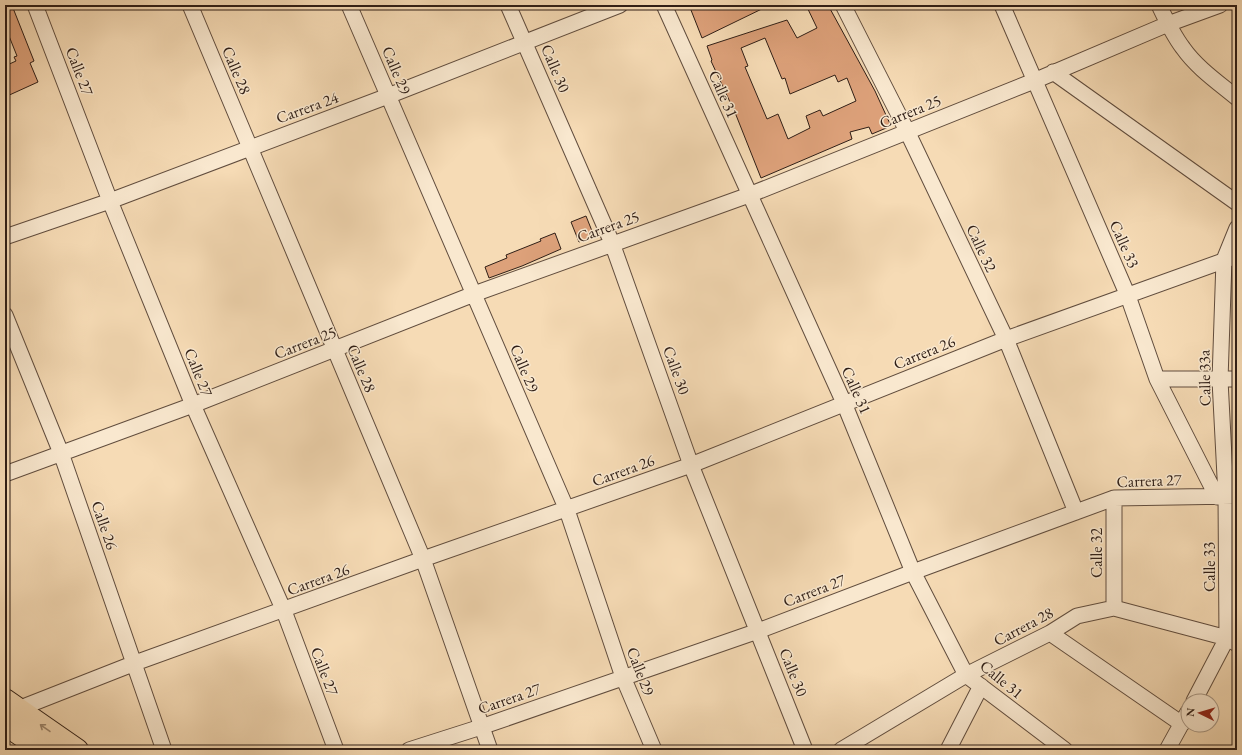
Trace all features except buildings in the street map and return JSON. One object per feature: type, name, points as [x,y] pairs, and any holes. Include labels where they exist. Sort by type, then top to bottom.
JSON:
[{"type":"highway","points":[[9,711],[43,750]]},
{"type":"highway","points":[[9,711],[77,750]]},
{"type":"street","name":"Calle 27","points":[[35,5],[110,201],[193,405],[284,611],[336,750]]},
{"type":"street","name":"Calle 28","points":[[190,5],[423,559],[481,728],[490,750]]},
{"type":"street","name":"Calle 29","points":[[349,5],[567,510],[623,677],[654,750]]},
{"type":"street","name":"Calle 30","points":[[508,5],[526,43],[612,243],[691,465],[806,750]]},
{"type":"street","name":"Carrera 24","points":[[5,237],[110,201],[526,43],[620,5]]},
{"type":"street","name":"Calle 31","points":[[664,5],[844,403],[913,572],[966,675],[1065,750]]},
{"type":"street","name":"Calle 32","points":[[843,5],[907,131],[1006,339],[1076,512]]},
{"type":"street","name":"Calle 33","points":[[1002,5],[1128,296],[1158,379],[1227,496],[1232,641]]},
{"type":"street","points":[[1159,5],[1183,49],[1203,69],[1237,98]]},
{"type":"street","name":"Carrera 25","points":[[5,474],[193,405],[474,294],[612,243],[749,195],[1034,81],[1168,24],[1220,5]]},
{"type":"street","points":[[1053,72],[1237,203]]},
{"type":"street","points":[[1230,258],[1237,228]]},
{"type":"street","name":"Carrera 26","points":[[9,711],[135,663],[284,611],[423,559],[567,510],[691,465],[1006,339],[1230,258]]},
{"type":"street","name":"Calle 33a","points":[[1227,496],[1220,380],[1230,258]]},
{"type":"street","name":"Calle 26","points":[[5,315],[61,453],[164,750]]},
{"type":"street","points":[[1158,379],[1237,379]]},
{"type":"street","name":"Carrera 27","points":[[409,750],[481,728],[623,677],[758,631],[1114,498],[1227,496]]},
{"type":"street","name":"Calle 32","points":[[1114,498],[1114,608]]},
{"type":"street","name":"Carrera 28","points":[[841,750],[966,675],[1050,633],[1077,616],[1114,608],[1232,641]]},
{"type":"street","points":[[1050,633],[1180,715]]},
{"type":"street","points":[[1199,693],[1232,641]]},
{"type":"street","points":[[948,750],[981,686]]},
{"type":"street","points":[[1167,750],[1180,727]]}]
